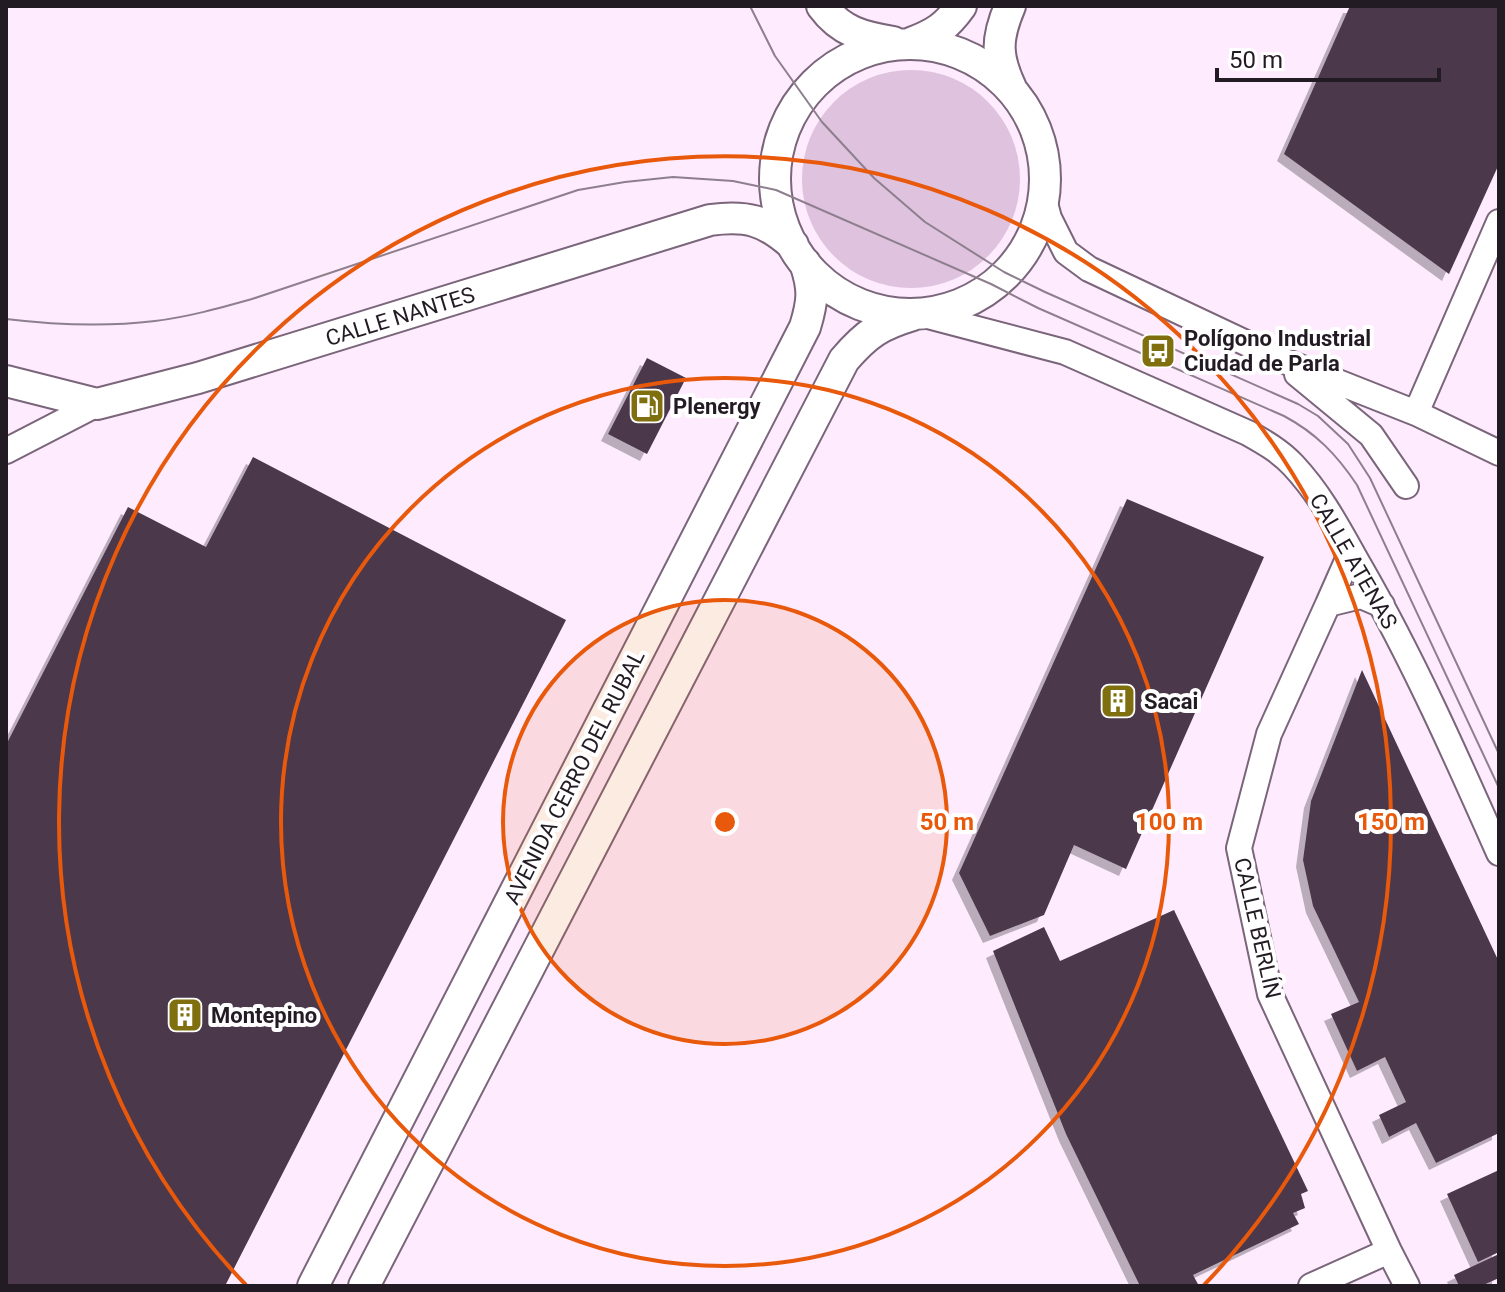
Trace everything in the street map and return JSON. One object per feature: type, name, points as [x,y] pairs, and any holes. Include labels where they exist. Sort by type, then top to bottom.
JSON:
[{"type":"street","points":[[822,6],[829,16],[861,36],[951,50],[977,61],[1011,88]]},
{"type":"street","points":[[917,315],[892,315],[855,303],[823,281],[799,254],[785,228],[776,190],[777,156],[783,134],[804,98],[838,64],[874,48],[934,34],[949,22],[961,6]]},
{"type":"street","points":[[1010,6],[999,37],[999,54],[1011,88],[1034,123],[1046,162],[1045,203],[1066,252],[1089,269],[1282,360],[1416,413],[1499,453]]},
{"type":"street","points":[[364,1286],[844,360],[868,335],[887,323],[941,311],[976,296],[1004,272],[1025,246],[1045,203]]},
{"type":"street","name":"CALLE NANTES","points":[[6,451],[97,404],[198,378],[710,220],[757,221],[778,232],[799,254]]},
{"type":"street","points":[[1416,413],[1499,222]]},
{"type":"street","name":"AVENIDA CERRO DEL RUBAL","points":[[313,1286],[805,327],[812,283],[799,254]]},
{"type":"street","name":"CALLE ATENAS","points":[[917,315],[1065,352],[1248,433],[1291,463],[1319,496],[1382,605],[1455,752],[1499,853]]},
{"type":"street","points":[[1282,360],[1371,435],[1406,486]]},
{"type":"street","points":[[6,381],[97,404]]},
{"type":"street","name":"CALLE BERLÍN","points":[[1351,552],[1269,734],[1239,848],[1270,994],[1407,1286]]},
{"type":"street","points":[[1328,604],[1361,596],[1382,605]]},
{"type":"street","points":[[1311,1286],[1389,1251]]},
{"type":"shaded area","points":[[911,70],[953,78],[972,88],[988,102],[1002,118],[1012,137],[1020,179],[1012,221],[1002,240],[988,256],[972,270],[953,280],[911,288],[869,280],[850,270],[834,256],[820,240],[810,221],[802,179],[810,137],[820,118],[834,102],[850,88],[869,78]]},
{"type":"building","points":[[1350,6],[1499,6],[1499,164],[1449,274],[1284,154]]},
{"type":"building","name":"Plenergy","points":[[647,358],[686,378],[647,454],[608,434]]},
{"type":"building","name":"Montepino","points":[[253,457],[566,620],[225,1286],[6,1286],[6,745],[128,507],[206,547]]},
{"type":"building","name":"Sacai","points":[[1127,499],[1264,557],[1126,869],[1074,845],[1044,915],[990,936],[959,873]]},
{"type":"building","points":[[1362,670],[1499,962],[1499,1133],[1436,1163],[1416,1123],[1389,1137],[1379,1115],[1406,1102],[1385,1057],[1357,1071],[1331,1014],[1359,1002],[1313,906],[1303,860],[1311,801]]},
{"type":"building","points":[[1174,910],[1308,1191],[1301,1194],[1305,1208],[1293,1213],[1299,1224],[1193,1275],[1199,1286],[1140,1286],[1066,1134],[993,951],[1044,927],[1060,961]]},
{"type":"building","points":[[1499,1170],[1499,1252],[1478,1262],[1447,1194]]},
{"type":"building","points":[[1499,1254],[1499,1278],[1481,1286],[1459,1286],[1454,1275]]},
{"type":"tram line","points":[[750,6],[775,56],[822,122],[874,178],[925,222],[1004,272],[1298,404],[1318,416],[1348,444],[1370,478],[1499,754]]},
{"type":"tram line","points":[[6,319],[99,325],[192,315],[252,299],[578,190],[625,182],[673,177],[733,181],[776,190],[1284,416],[1316,437],[1334,454],[1357,485],[1499,788]]},
{"type":"place","name":"Polígono Industrial Ciudad de Parla","points":[[1158,351]]},
{"type":"place","name":"Plenergy","points":[[647,406]]},
{"type":"place","name":"Sacai","points":[[1118,701]]},
{"type":"place","name":"Montepino","points":[[185,1015]]}]
